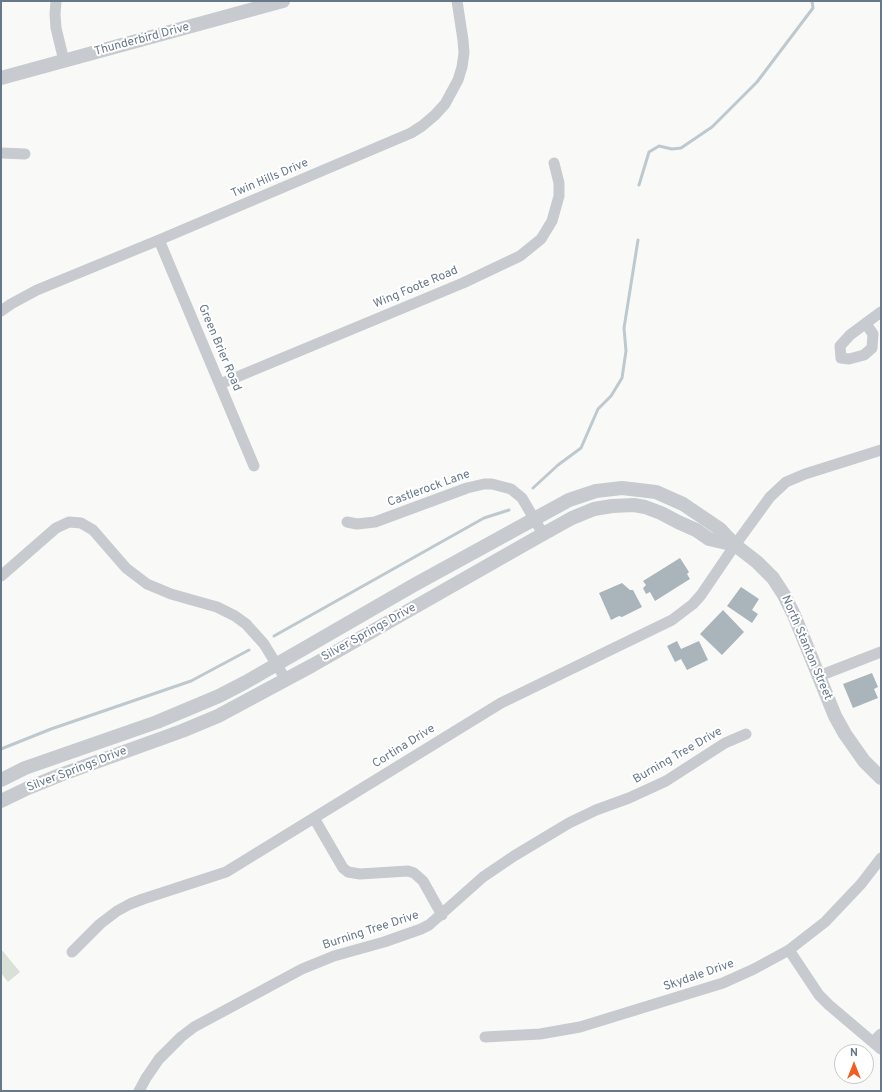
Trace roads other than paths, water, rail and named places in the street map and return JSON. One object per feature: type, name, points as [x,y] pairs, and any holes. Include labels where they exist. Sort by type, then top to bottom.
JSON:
[{"type":"street","points":[[56,1],[56,28],[64,61]]},
{"type":"street","name":"Thunderbird Drive","points":[[1,78],[282,1]]},
{"type":"street","name":"Twin Hills Drive","points":[[1,311],[37,290],[410,134],[435,115],[451,95],[458,80],[464,53],[457,1]]},
{"type":"street","points":[[1,153],[25,154]]},
{"type":"street","name":"Wing Foote Road","points":[[220,384],[463,283],[520,256],[541,239],[547,232],[554,217],[559,196],[559,183],[554,163]]},
{"type":"street","name":"Green Brier Road","points":[[159,240],[254,466]]},
{"type":"street","points":[[866,324],[881,312]]},
{"type":"street","name":"Cortina Drive","points":[[72,952],[100,924],[130,904],[226,872],[501,703],[672,620],[693,604],[701,595],[735,544],[770,497],[786,482],[805,474],[881,450]]},
{"type":"street","name":"Castlerock Lane","points":[[347,522],[357,524],[375,522],[467,488],[484,484],[499,484],[516,492],[522,498],[543,534]]},
{"type":"street","name":"Silver Springs Drive","points":[[1,780],[36,764],[157,722],[196,706],[246,682],[414,585],[569,500],[596,491],[611,488],[633,489]]},
{"type":"street","name":"North Stanton Street","points":[[633,489],[656,492],[682,504],[720,529],[735,544],[757,562],[772,578],[784,595],[794,615],[835,716],[864,762],[881,778]]},
{"type":"street","name":"Silver Springs Drive","points":[[1,801],[60,775],[182,731],[218,716],[286,680],[572,518],[594,509],[634,505],[661,513],[696,530],[709,539],[735,544]]},
{"type":"street","points":[[1,576],[56,528],[69,522],[81,523],[93,530],[126,568],[147,584],[171,594],[217,607],[235,616],[246,624],[264,644],[286,680]]},
{"type":"street","points":[[819,676],[881,652]]},
{"type":"street","name":"Burning Tree Drive","points":[[139,1091],[159,1059],[171,1046],[194,1027],[210,1017],[302,969],[334,956],[384,942],[429,925],[442,915],[482,877],[514,856],[596,810],[630,798],[666,781],[725,743],[746,734]]},
{"type":"street","points":[[314,818],[343,868],[348,872],[360,874],[408,871],[414,873],[423,881],[442,915]]},
{"type":"street","name":"Skydale Drive","points":[[485,1036],[560,1031],[615,1017],[723,983],[754,969],[788,950],[825,922],[844,904],[881,858]]},
{"type":"street","points":[[788,950],[819,995],[829,1005],[877,1045],[881,1034]]},
{"type":"waterway","points":[[639,185],[649,152],[659,146],[672,149],[681,148],[712,127],[757,82],[813,8],[812,1]]},
{"type":"waterway","points":[[533,488],[558,465],[581,448],[598,409],[611,396],[622,378],[626,351],[624,328],[638,240]]},
{"type":"waterway","points":[[274,636],[484,518],[509,510]]},
{"type":"waterway","points":[[1,749],[51,729],[191,681],[249,650]]}]
